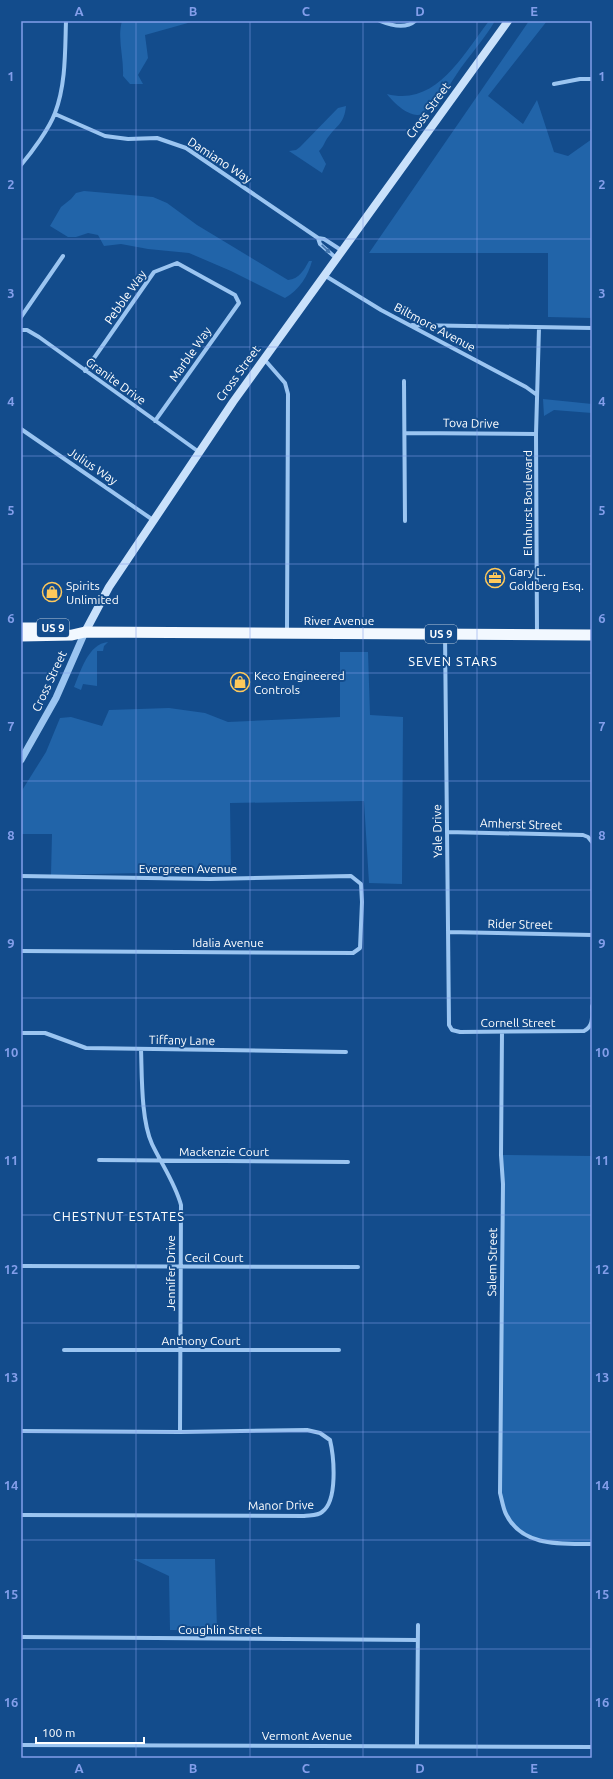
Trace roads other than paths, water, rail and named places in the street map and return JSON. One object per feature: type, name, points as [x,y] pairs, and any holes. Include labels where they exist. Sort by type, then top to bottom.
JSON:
[{"type":"highway","name":"River Avenue","points":[[21,628],[74,628],[85,632]]},
{"type":"highway","name":"River Avenue","points":[[21,636],[85,632],[592,635]]},
{"type":"main road","name":"Cross Street","points":[[85,632],[109,587],[199,452],[341,250],[508,21]]},
{"type":"street","points":[[21,165],[55,114],[63,81],[66,21]]},
{"type":"street","points":[[380,21],[399,26],[413,23],[415,21]]},
{"type":"street","points":[[554,84],[580,79],[592,79]]},
{"type":"street","name":"Damiano Way","points":[[55,114],[105,136],[128,139],[157,138],[186,148],[318,238],[324,239],[341,250]]},
{"type":"street","name":"Damiano Way","points":[[318,238],[320,244],[336,258]]},
{"type":"street","points":[[21,317],[63,256]]},
{"type":"street","name":"Pebble Way","points":[[85,371],[154,272],[177,263],[235,295],[237,298]]},
{"type":"street","name":"Biltmore Avenue","points":[[324,275],[381,310],[526,387],[537,395]]},
{"type":"street","name":"Marble Way","points":[[155,421],[239,303],[237,298]]},
{"type":"street","points":[[411,325],[592,328]]},
{"type":"street","name":"Elmhurst Boulevard","points":[[537,634],[536,434],[538,328]]},
{"type":"street","name":"Granite Drive","points":[[21,330],[27,330],[39,337],[199,452]]},
{"type":"street","points":[[264,359],[285,383],[288,394],[287,633]]},
{"type":"street","points":[[404,381],[405,521]]},
{"type":"street","name":"Julius Way","points":[[21,429],[154,520]]},
{"type":"street","name":"Tova Drive","points":[[405,433],[536,434]]},
{"type":"street","name":"Cross Street","points":[[21,760],[56,698],[85,632]]},
{"type":"street","name":"Yale Drive","points":[[445,634],[450,1027]]},
{"type":"street","name":"Amherst Street","points":[[447,832],[583,835],[592,842]]},
{"type":"street","name":"Evergreen Avenue","points":[[21,876],[210,879],[351,876],[354,878]]},
{"type":"street","name":"Idalia Avenue","points":[[21,951],[353,953],[360,948],[362,902],[361,884],[354,878]]},
{"type":"street","name":"Rider Street","points":[[448,932],[592,935]]},
{"type":"street","name":"Cornell Street","points":[[450,1027],[452,1030],[460,1032],[580,1032],[586,1030],[592,1023],[592,1006]]},
{"type":"street","name":"Salem Street","points":[[502,1032],[501,1155],[503,1184],[500,1493],[506,1514],[516,1529],[536,1540],[554,1544],[592,1544]]},
{"type":"street","name":"Tiffany Lane","points":[[21,1033],[45,1033],[86,1048],[346,1052]]},
{"type":"street","name":"Jennifer Drive","points":[[141,1049],[145,1119],[151,1143],[177,1191],[181,1205],[180,1432]]},
{"type":"street","name":"Mackenzie Court","points":[[99,1160],[348,1162]]},
{"type":"street","name":"Cecil Court","points":[[21,1266],[358,1267]]},
{"type":"street","name":"Anthony Court","points":[[64,1350],[339,1350]]},
{"type":"street","name":"Manor Drive","points":[[21,1431],[180,1432],[307,1430],[320,1433],[330,1440],[333,1453],[333,1487],[329,1506],[321,1514],[304,1516],[21,1515]]},
{"type":"street","points":[[417,1746],[418,1625]]},
{"type":"street","name":"Coughlin Street","points":[[21,1637],[418,1640]]},
{"type":"street","name":"Vermont Avenue","points":[[21,1745],[592,1747]]},
{"type":"place","name":"Gary L. Goldberg Esq.","points":[[495,578]]},
{"type":"place","name":"Spirits Unlimited","points":[[52,592]]},
{"type":"place","name":"Keco Engineered Controls","points":[[240,682]]},
{"type":"district","name":"SEVEN STARS","points":[[453,661]]},
{"type":"district","name":"CHESTNUT ESTATES","points":[[119,1216]]}]
